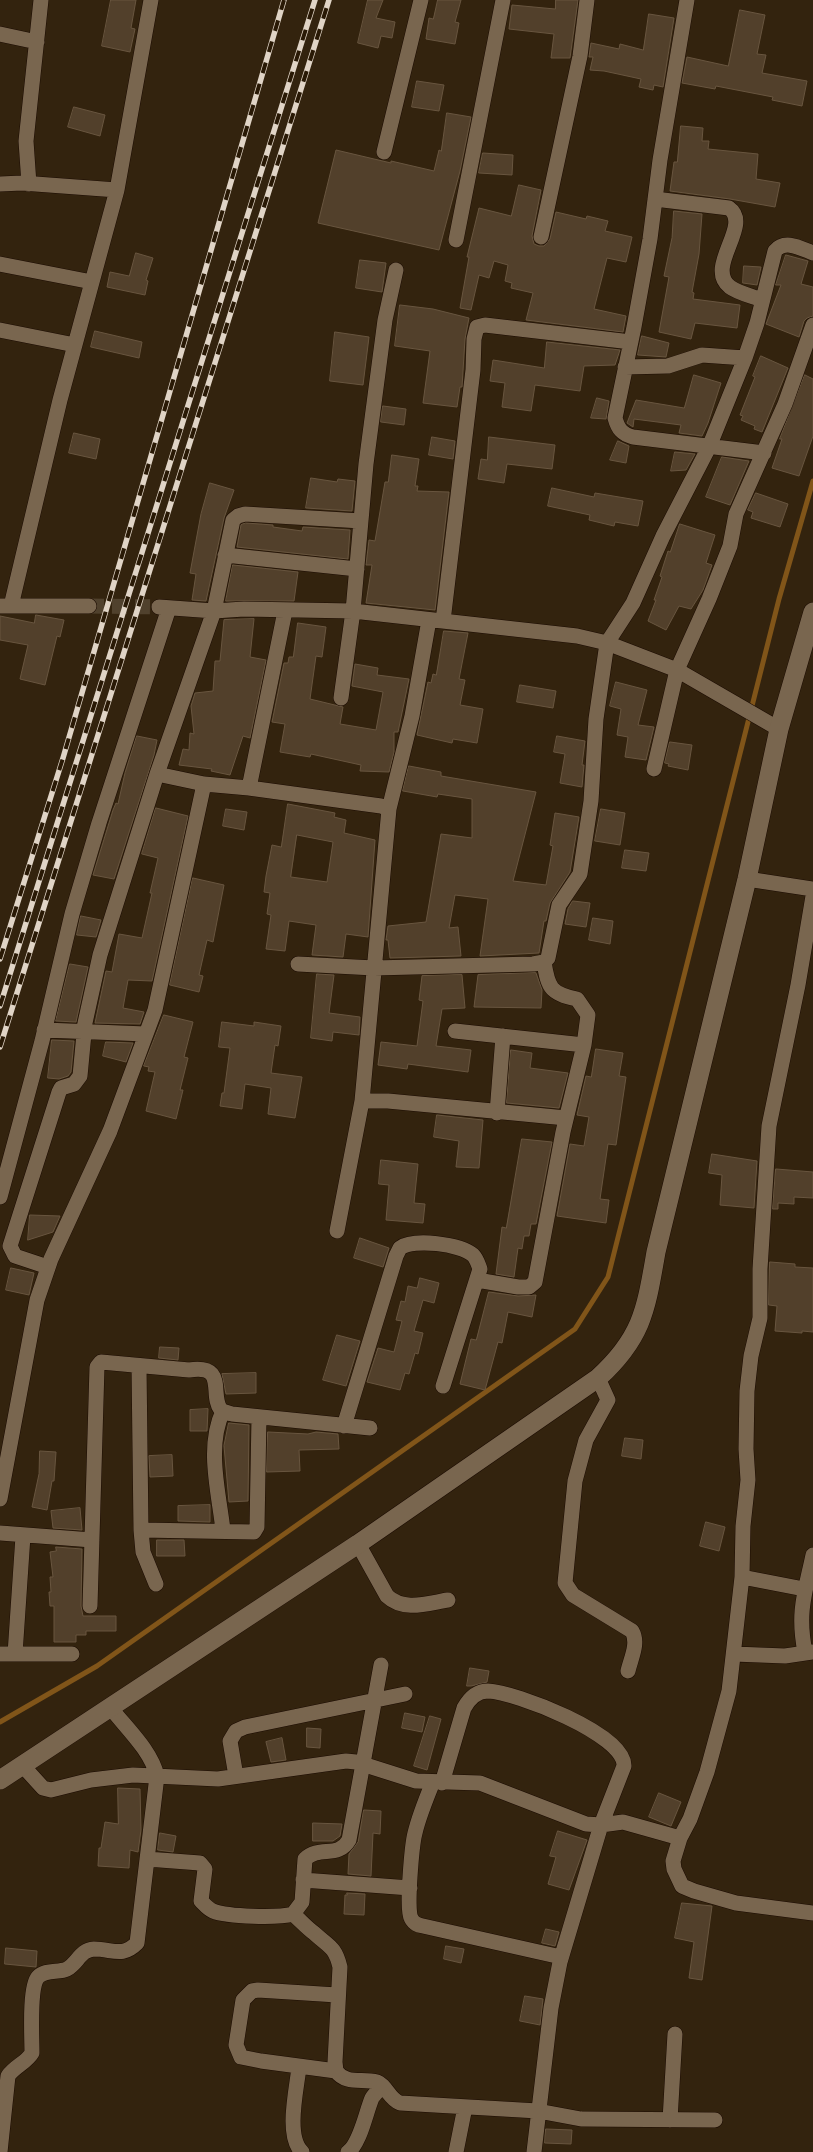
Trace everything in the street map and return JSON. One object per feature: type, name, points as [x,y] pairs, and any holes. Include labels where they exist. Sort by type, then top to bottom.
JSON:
[{"type":"street","points":[[29,184],[26,141],[41,0]]},
{"type":"street","points":[[90,606],[6,606],[117,190],[151,0]]},
{"type":"street","points":[[384,152],[421,0]]},
{"type":"street","points":[[456,240],[503,0]]},
{"type":"street","points":[[541,237],[580,56],[587,0]]},
{"type":"street","points":[[687,0],[648,249],[615,418],[617,426],[623,435],[764,453]]},
{"type":"street","points":[[0,34],[37,42]]},
{"type":"street","points":[[0,184],[117,190]]},
{"type":"street","points":[[655,199],[729,208],[735,212],[737,221],[722,271],[725,281],[730,287],[762,300]]},
{"type":"street","points":[[477,1280],[518,1287],[529,1287],[535,1282],[566,1118],[584,1045],[588,1015],[577,998],[563,996],[552,989],[547,981],[544,962],[550,953],[559,905],[580,874],[591,801],[596,719],[607,643],[633,603],[670,522],[709,447],[745,358],[775,251],[779,246],[786,244],[813,253]]},
{"type":"street","points":[[0,264],[92,282]]},
{"type":"street","points":[[341,698],[354,611],[366,464],[385,320],[396,270]]},
{"type":"street","points":[[337,1231],[362,1101],[389,809],[436,620],[473,370],[474,339],[477,327],[485,324],[631,342]]},
{"type":"street","points":[[654,770],[677,670],[709,599],[730,546],[736,514],[785,404],[813,325]]},
{"type":"street","points":[[0,330],[75,345]]},
{"type":"street","points":[[625,368],[668,366],[702,355],[745,358]]},
{"type":"street","points":[[48,1268],[15,1256],[10,1246],[59,1092],[61,1088],[77,1082],[80,1076],[84,1032],[100,955],[157,774],[214,611],[233,520],[245,514],[361,521]]},
{"type":"street","points":[[225,555],[357,569]]},
{"type":"street","points":[[0,1197],[72,914],[164,607],[214,611],[354,611],[577,636],[607,643],[677,670],[779,729]]},
{"type":"street","points":[[250,788],[285,610]]},
{"type":"street","points":[[0,1780],[358,1544],[598,1378],[617,1361],[642,1320],[659,1242],[747,879],[779,729],[813,612]]},
{"type":"street","points":[[157,774],[204,784],[250,788],[382,806],[389,809]]},
{"type":"street","points":[[0,1499],[37,1300],[48,1268],[110,1131],[154,1010],[204,784]]},
{"type":"street","points":[[747,879],[813,889]]},
{"type":"street","points":[[813,896],[798,985],[768,1126],[760,1269],[760,1318],[751,1356],[747,1391],[746,1449],[748,1480],[743,1526],[742,1578],[729,1691],[707,1772],[690,1819],[680,1838],[673,1861],[674,1869],[682,1886],[694,1891],[736,1903],[813,1913]]},
{"type":"street","points":[[298,964],[374,968],[544,962]]},
{"type":"street","points":[[44,1030],[146,1034]]},
{"type":"street","points":[[456,1030],[584,1045]]},
{"type":"street","points":[[497,1113],[503,1036]]},
{"type":"street","points":[[362,1101],[388,1101],[497,1113],[566,1118]]},
{"type":"street","points":[[344,1426],[400,1248],[412,1242],[442,1244],[472,1254],[480,1269],[443,1386]]},
{"type":"street","points":[[90,1606],[97,1367],[101,1362],[189,1370],[200,1368],[211,1374],[216,1381],[220,1407],[223,1411],[232,1414],[370,1428]]},
{"type":"street","points":[[139,1366],[141,1530],[143,1552],[156,1584]]},
{"type":"street","points":[[598,1378],[608,1400],[586,1440],[575,1481],[565,1583],[574,1595],[632,1631],[635,1645],[628,1671]]},
{"type":"street","points":[[223,1411],[216,1425],[215,1435],[223,1530]]},
{"type":"street","points":[[141,1530],[223,1530],[250,1534],[254,1532],[257,1527],[259,1417]]},
{"type":"street","points":[[0,1533],[92,1540]]},
{"type":"street","points":[[23,1536],[7,1654],[72,1654]]},
{"type":"street","points":[[358,1544],[387,1596],[394,1603],[410,1606],[448,1600]]},
{"type":"street","points":[[734,1654],[785,1656],[809,1652],[802,1634],[804,1588],[813,1555]]},
{"type":"street","points":[[742,1578],[804,1588]]},
{"type":"street","points":[[147,1859],[200,1863],[205,1869],[201,1901],[212,1911],[257,1916],[285,1916],[293,1914],[302,1902],[305,1859],[311,1854],[324,1850],[339,1850],[349,1840],[376,1701],[381,1665]]},
{"type":"street","points":[[534,2152],[551,2008],[561,1956],[601,1825],[624,1766],[624,1759],[589,1727],[528,1701],[487,1691],[476,1694],[468,1699],[464,1708],[437,1783],[414,1835],[409,1914],[416,1925],[561,1956]]},
{"type":"street","points":[[236,1776],[230,1741],[236,1731],[405,1694]]},
{"type":"street","points":[[0,2152],[8,2076],[13,2068],[28,2060],[32,2053],[35,1982],[39,1976],[45,1973],[60,1972],[69,1968],[84,1952],[94,1949],[119,1952],[130,1950],[137,1943],[157,1776],[154,1764],[147,1753],[110,1707]]},
{"type":"street","points":[[23,1766],[43,1788],[51,1790],[91,1780],[132,1775],[218,1778],[346,1761],[364,1764],[416,1781],[437,1783],[467,1781],[480,1783],[586,1824],[601,1825],[623,1822],[680,1838]]},
{"type":"street","points":[[303,1880],[410,1888]]},
{"type":"street","points":[[293,1914],[314,1934],[331,1946],[337,1955],[340,1966],[337,1995],[336,2071]]},
{"type":"street","points":[[337,1995],[252,1991],[243,2000],[236,2045],[241,2057],[336,2071],[345,2079],[378,2082],[395,2101],[400,2103],[538,2111],[581,2119],[714,2120]]},
{"type":"street","points":[[670,2120],[675,2034]]},
{"type":"street","points":[[299,2067],[293,2116],[295,2142],[302,2152]]},
{"type":"street","points":[[348,2152],[352,2149],[373,2096],[383,2086]]},
{"type":"street","points":[[456,2152],[465,2107]]},
{"type":"building","points":[[111,0],[136,0],[131,28],[135,29],[130,52],[102,46]]},
{"type":"building","points":[[368,0],[383,0],[376,18],[395,22],[392,38],[381,36],[378,48],[358,43]]},
{"type":"building","points":[[438,0],[461,0],[455,22],[459,23],[455,44],[426,39],[429,18],[433,19]]},
{"type":"building","points":[[556,0],[578,0],[570,58],[551,58],[554,34],[509,29],[512,5],[555,9]]},
{"type":"building","points":[[740,10],[765,15],[757,54],[766,55],[762,73],[807,81],[802,106],[772,100],[773,97],[716,86],[715,89],[682,83],[687,57],[728,66]]},
{"type":"building","points":[[649,14],[674,18],[663,87],[654,85],[653,90],[639,87],[641,79],[590,70],[593,57],[589,57],[591,43],[619,49],[620,44],[643,50]]},
{"type":"building","points":[[417,81],[444,85],[439,111],[412,107]]},
{"type":"building","points":[[74,107],[105,115],[100,136],[68,127]]},
{"type":"building","points":[[447,113],[471,117],[460,171],[439,250],[318,223],[336,150],[434,171],[439,150],[441,151]]},
{"type":"building","points":[[681,126],[703,128],[702,141],[709,141],[708,149],[758,154],[756,179],[780,183],[775,207],[670,191],[674,162],[677,162]]},
{"type":"building","points":[[483,153],[513,155],[512,175],[479,173]]},
{"type":"building","points":[[519,185],[541,190],[532,236],[534,244],[544,246],[550,239],[556,212],[586,219],[587,216],[608,221],[605,231],[632,237],[626,262],[607,258],[594,309],[626,316],[623,332],[526,320],[533,293],[511,288],[512,283],[505,281],[508,265],[494,261],[489,278],[479,275],[471,310],[460,308],[469,257],[467,257],[479,208],[511,216]]},
{"type":"building","points":[[674,211],[702,214],[699,254],[692,292],[694,293],[693,299],[740,305],[737,328],[695,323],[691,339],[659,332],[669,277],[664,276],[672,238]]},
{"type":"building","points":[[136,253],[153,258],[146,280],[148,281],[145,295],[107,287],[110,272],[129,276]]},
{"type":"building","points":[[786,255],[808,261],[801,284],[813,287],[813,316],[804,321],[799,337],[766,324],[781,285],[776,285]]},
{"type":"building","points":[[360,260],[386,263],[382,292],[356,288]]},
{"type":"building","points":[[744,266],[761,267],[757,285],[743,283]]},
{"type":"building","points":[[400,305],[433,309],[469,318],[465,339],[462,387],[460,387],[457,407],[423,403],[430,351],[395,346]]},
{"type":"building","points":[[95,331],[142,342],[139,358],[91,347]]},
{"type":"building","points":[[335,332],[369,337],[363,385],[330,381]]},
{"type":"building","points":[[642,336],[669,343],[666,357],[638,355]]},
{"type":"building","points":[[547,342],[620,350],[615,365],[584,366],[580,391],[535,385],[531,411],[502,407],[505,383],[490,381],[493,360],[544,368]]},
{"type":"building","points":[[761,356],[788,368],[762,432],[754,429],[755,426],[741,420],[743,416],[740,415]]},
{"type":"building","points":[[694,375],[721,383],[702,436],[679,433],[681,425],[634,419],[633,427],[627,423],[636,400],[684,408]]},
{"type":"building","points":[[805,375],[813,379],[813,436],[799,476],[772,468],[782,439],[780,439]]},
{"type":"building","points":[[597,398],[609,401],[606,419],[591,418]]},
{"type":"building","points":[[383,406],[406,409],[404,425],[381,422]]},
{"type":"building","points":[[74,433],[100,439],[96,459],[69,453]]},
{"type":"building","points":[[432,437],[455,441],[453,459],[429,455]]},
{"type":"building","points":[[489,437],[555,445],[552,469],[507,464],[504,483],[478,479],[481,459],[487,460]]},
{"type":"building","points":[[618,441],[629,446],[626,463],[610,460]]},
{"type":"building","points":[[675,452],[695,454],[686,470],[671,471]]},
{"type":"building","points":[[392,455],[419,459],[415,486],[418,486],[417,491],[449,492],[435,610],[366,603],[372,565],[366,565],[369,540],[375,541],[385,482],[388,482]]},
{"type":"building","points":[[722,457],[749,461],[730,505],[706,497]]},
{"type":"building","points":[[311,478],[337,482],[338,479],[355,481],[352,511],[306,508]]},
{"type":"building","points":[[210,483],[234,490],[224,518],[206,601],[192,600],[196,574],[190,573],[201,514]]},
{"type":"building","points":[[552,488],[594,497],[595,493],[643,501],[638,526],[615,522],[614,526],[589,520],[590,515],[548,506]]},
{"type":"building","points":[[756,493],[788,504],[780,527],[751,518],[753,512],[748,510]]},
{"type":"building","points":[[246,523],[273,525],[273,527],[302,531],[303,527],[350,530],[348,559],[237,547],[241,525]]},
{"type":"building","points":[[680,524],[715,535],[706,563],[712,565],[703,590],[691,609],[679,606],[666,630],[648,621],[656,600],[654,600],[668,551],[670,552]]},
{"type":"building","points":[[233,565],[298,572],[294,601],[226,601]]},
{"type":"building","points":[[36,615],[64,620],[60,637],[57,636],[45,685],[20,679],[28,645],[0,640],[0,616],[34,623]]},
{"type":"building","points":[[254,619],[250,657],[266,660],[250,738],[243,736],[230,775],[211,771],[212,769],[179,765],[183,749],[189,750],[190,733],[194,734],[191,706],[195,693],[213,691],[215,661],[220,661],[224,620]]},
{"type":"building","points":[[298,623],[326,627],[322,657],[316,656],[310,699],[343,707],[340,724],[376,730],[383,692],[352,686],[355,664],[378,668],[377,675],[409,679],[398,732],[394,732],[394,752],[389,772],[360,771],[361,765],[311,754],[310,757],[280,752],[285,724],[272,722],[284,663],[288,663],[289,657],[293,657]]},
{"type":"building","points":[[444,631],[468,633],[459,679],[465,680],[460,705],[483,709],[477,743],[453,739],[452,743],[417,735],[428,682],[431,683],[433,674],[436,675]]},
{"type":"building","points":[[616,682],[647,690],[638,725],[654,727],[646,760],[625,757],[628,737],[617,735],[621,709],[610,706]]},
{"type":"building","points":[[520,685],[556,691],[553,708],[517,702]]},
{"type":"building","points":[[137,736],[157,740],[154,755],[114,879],[93,875],[113,810],[116,803],[118,804],[125,773]]},
{"type":"building","points":[[557,736],[585,741],[582,787],[560,783],[565,754],[554,752]]},
{"type":"building","points":[[670,742],[692,745],[688,770],[668,766],[669,764],[665,763]]},
{"type":"building","points":[[409,766],[441,772],[441,776],[536,792],[513,881],[546,885],[553,846],[550,845],[555,813],[579,817],[570,872],[550,903],[546,921],[544,921],[539,953],[480,956],[488,899],[455,895],[449,928],[458,927],[461,956],[390,958],[388,940],[386,940],[388,926],[426,922],[441,834],[472,838],[472,799],[438,794],[437,797],[403,791]]},
{"type":"building","points":[[288,804],[335,813],[334,817],[346,820],[344,833],[375,840],[368,937],[346,934],[343,957],[312,955],[316,925],[289,921],[285,951],[266,949],[271,915],[267,914],[270,893],[264,892],[266,876],[272,845],[281,847]],"holes":[[[297,835],[333,842],[327,882],[291,877]]]},
{"type":"building","points":[[156,808],[188,816],[152,981],[128,980],[123,1008],[144,1012],[140,1024],[95,1023],[106,971],[112,972],[119,934],[142,938],[158,858],[142,854]]},
{"type":"building","points":[[226,809],[247,812],[244,830],[223,826]]},
{"type":"building","points":[[601,809],[625,813],[620,845],[595,841]]},
{"type":"building","points":[[625,850],[649,853],[646,871],[622,868]]},
{"type":"building","points":[[193,878],[224,885],[213,942],[207,940],[199,975],[203,976],[199,992],[170,985]]},
{"type":"building","points":[[573,901],[590,903],[586,927],[565,924],[568,909]]},
{"type":"building","points":[[81,916],[101,920],[96,937],[77,935]]},
{"type":"building","points":[[593,918],[613,921],[610,944],[589,940]]},
{"type":"building","points":[[70,964],[88,967],[76,1022],[56,1021]]},
{"type":"building","points":[[536,973],[542,990],[541,1008],[474,1007],[478,975]]},
{"type":"building","points":[[317,974],[334,975],[329,1013],[360,1017],[359,1035],[333,1032],[332,1041],[311,1038]]},
{"type":"building","points":[[462,975],[465,1008],[442,1009],[436,1046],[471,1050],[468,1072],[408,1064],[407,1069],[378,1065],[381,1042],[417,1046],[423,1001],[419,1000],[422,976]]},
{"type":"building","points":[[164,1015],[193,1022],[184,1057],[188,1058],[180,1090],[183,1090],[176,1119],[146,1111],[155,1072],[148,1071],[149,1067],[144,1066]]},
{"type":"building","points":[[222,1022],[254,1026],[254,1022],[281,1026],[278,1046],[275,1045],[271,1073],[302,1077],[295,1118],[268,1114],[271,1088],[245,1084],[242,1109],[220,1106],[222,1093],[224,1093],[230,1048],[219,1047]]},
{"type":"building","points":[[52,1040],[74,1041],[71,1072],[68,1076],[59,1079],[48,1078]]},
{"type":"building","points":[[106,1042],[133,1043],[126,1062],[103,1056]]},
{"type":"building","points":[[596,1049],[623,1053],[619,1076],[626,1077],[616,1145],[608,1144],[600,1199],[609,1200],[606,1223],[557,1216],[570,1144],[584,1146],[589,1117],[577,1115],[586,1076],[591,1077]]},
{"type":"building","points":[[511,1050],[532,1053],[530,1068],[568,1073],[559,1108],[507,1103]]},
{"type":"building","points":[[437,1115],[483,1120],[479,1168],[456,1167],[459,1141],[434,1137]]},
{"type":"building","points":[[522,1139],[552,1142],[536,1224],[531,1224],[529,1236],[524,1236],[522,1249],[518,1248],[514,1277],[496,1274],[502,1227],[506,1228]]},
{"type":"building","points":[[712,1154],[757,1161],[754,1208],[720,1205],[722,1175],[709,1173]]},
{"type":"building","points":[[381,1160],[418,1164],[414,1203],[425,1204],[423,1223],[386,1220],[389,1185],[379,1184]]},
{"type":"building","points":[[776,1169],[813,1172],[813,1198],[794,1197],[794,1204],[778,1203],[778,1209],[773,1209]]},
{"type":"building","points":[[30,1215],[60,1216],[53,1232],[28,1240]]},
{"type":"building","points":[[360,1238],[389,1248],[383,1267],[354,1258]]},
{"type":"building","points":[[770,1262],[813,1268],[813,1332],[775,1331],[777,1306],[769,1305]]},
{"type":"building","points":[[11,1268],[34,1273],[29,1295],[6,1290]]},
{"type":"building","points":[[420,1278],[439,1283],[434,1303],[423,1300],[414,1331],[423,1333],[418,1354],[415,1353],[409,1374],[405,1373],[400,1390],[367,1382],[378,1348],[394,1352],[402,1321],[396,1320],[401,1301],[405,1302],[408,1286],[417,1288]]},
{"type":"building","points":[[489,1292],[518,1296],[536,1295],[532,1317],[508,1312],[502,1343],[498,1342],[485,1390],[460,1384],[471,1339],[476,1340]]},
{"type":"building","points":[[337,1335],[360,1341],[346,1386],[323,1380]]},
{"type":"building","points":[[160,1347],[179,1348],[178,1360],[159,1358]]},
{"type":"building","points":[[256,1373],[256,1393],[226,1394],[222,1374]]},
{"type":"building","points":[[208,1409],[207,1431],[190,1431],[190,1410]]},
{"type":"building","points":[[229,1423],[249,1425],[248,1501],[229,1502],[224,1446]]},
{"type":"building","points":[[268,1432],[338,1434],[339,1449],[299,1450],[300,1471],[267,1472]]},
{"type":"building","points":[[625,1438],[643,1440],[641,1459],[622,1456]]},
{"type":"building","points":[[40,1451],[56,1452],[54,1481],[52,1481],[47,1510],[32,1507],[39,1474]]},
{"type":"building","points":[[172,1455],[173,1476],[150,1477],[149,1456]]},
{"type":"building","points":[[210,1505],[210,1522],[178,1521],[178,1506]]},
{"type":"building","points":[[80,1508],[82,1530],[53,1528],[51,1511]]},
{"type":"building","points":[[706,1522],[725,1527],[719,1551],[700,1546]]},
{"type":"building","points":[[157,1540],[184,1540],[185,1556],[157,1556]]},
{"type":"building","points":[[56,1547],[82,1549],[81,1606],[83,1616],[116,1616],[116,1631],[86,1631],[86,1635],[76,1635],[76,1642],[54,1642],[54,1606],[50,1606],[49,1592],[51,1592],[50,1577],[53,1577],[50,1552],[56,1551]]},
{"type":"building","points":[[470,1668],[489,1671],[487,1682],[467,1686]]},
{"type":"building","points":[[405,1713],[425,1717],[422,1732],[402,1728]]},
{"type":"building","points":[[430,1716],[441,1719],[427,1770],[414,1766]]},
{"type":"building","points":[[307,1728],[321,1729],[320,1748],[307,1747]]},
{"type":"building","points":[[282,1738],[286,1760],[271,1762],[266,1742]]},
{"type":"building","points":[[118,1788],[140,1789],[141,1830],[138,1852],[130,1850],[129,1868],[98,1866],[99,1848],[101,1848],[105,1822],[118,1824]]},
{"type":"building","points":[[659,1793],[681,1802],[671,1826],[649,1817]]},
{"type":"building","points":[[364,1810],[381,1811],[380,1834],[373,1833],[371,1876],[348,1874],[349,1854],[358,1842]]},
{"type":"building","points":[[313,1823],[342,1824],[340,1836],[333,1841],[313,1841]]},
{"type":"building","points":[[558,1831],[587,1840],[569,1890],[548,1884],[556,1857],[550,1856]]},
{"type":"building","points":[[160,1833],[176,1836],[173,1852],[158,1850]]},
{"type":"building","points":[[347,1893],[365,1894],[364,1915],[344,1914],[345,1895]]},
{"type":"building","points":[[682,1903],[712,1906],[702,1980],[689,1978],[694,1942],[675,1938]]},
{"type":"building","points":[[546,1929],[559,1932],[555,1946],[542,1943]]},
{"type":"building","points":[[446,1946],[464,1949],[461,1963],[444,1959]]},
{"type":"building","points":[[6,1948],[37,1951],[36,1967],[5,1964]]},
{"type":"building","points":[[525,1996],[543,1999],[540,2025],[520,2021]]},
{"type":"building","points":[[546,2129],[572,2130],[571,2144],[545,2143]]},
{"type":"waterway","points":[[0,1722],[97,1666],[575,1329],[608,1277],[779,599],[813,481]]},
{"type":"tunnel","points":[[89,606],[159,607]]},
{"type":"railway","points":[[0,959],[63,758],[284,0]]},
{"type":"railway","points":[[0,1006],[315,0]]},
{"type":"railway","points":[[0,1047],[329,0]]}]
